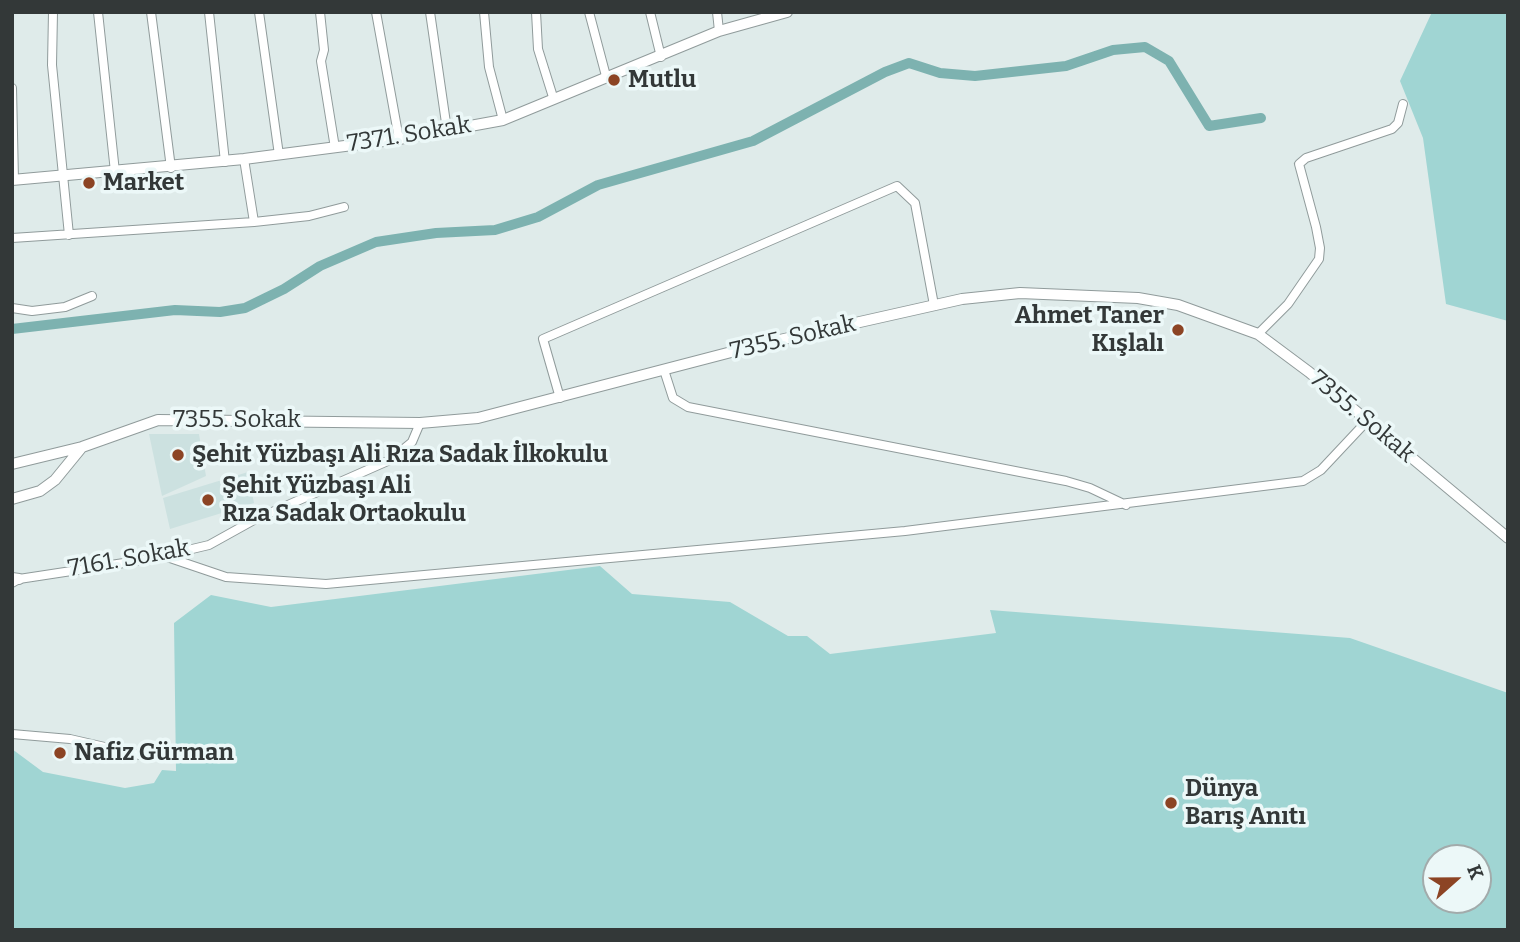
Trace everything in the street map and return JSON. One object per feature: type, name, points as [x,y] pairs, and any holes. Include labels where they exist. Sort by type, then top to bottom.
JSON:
[{"type":"street","points":[[53,12],[52,65],[69,235]]},
{"type":"street","points":[[98,12],[115,172]]},
{"type":"street","points":[[151,12],[171,168]]},
{"type":"street","points":[[209,12],[225,162]]},
{"type":"street","points":[[259,12],[279,155]]},
{"type":"street","points":[[320,12],[324,50],[321,61],[335,148]]},
{"type":"street","points":[[376,12],[399,139]]},
{"type":"street","points":[[430,12],[447,130]]},
{"type":"street","points":[[484,12],[492,79],[503,120]]},
{"type":"street","points":[[536,12],[538,49],[553,97]]},
{"type":"street","points":[[589,12],[606,76]]},
{"type":"street","points":[[650,12],[660,57]]},
{"type":"street","points":[[717,12],[719,31]]},
{"type":"street","name":"7371. Sokak","points":[[13,180],[225,162],[399,139],[503,120],[553,97],[660,57],[719,31],[787,12]]},
{"type":"street","points":[[12,88],[13,180]]},
{"type":"street","points":[[1258,334],[1288,304],[1319,259],[1316,227],[1299,164],[1306,158],[1392,129],[1398,123],[1403,104]]},
{"type":"street","points":[[244,159],[254,222]]},
{"type":"street","points":[[560,398],[543,339],[897,186],[915,203],[934,305]]},
{"type":"street","points":[[12,238],[254,222],[309,215],[344,206]]},
{"type":"street","name":"7355. Sokak","points":[[12,464],[82,447],[159,420],[420,423],[478,418],[762,344],[934,305],[1020,293],[1138,298],[1178,304],[1258,334],[1508,538]]},
{"type":"street","points":[[12,308],[32,311],[65,307],[92,296]]},
{"type":"street","points":[[664,370],[677,404],[1066,481],[1090,488],[1126,505]]},
{"type":"street","points":[[164,556],[226,577],[326,584],[905,531],[1303,481],[1340,453],[1367,421]]},
{"type":"street","name":"7161. Sokak","points":[[14,580],[164,556],[209,545],[254,520],[390,460],[412,442],[420,423]]},
{"type":"street","points":[[12,499],[40,491],[55,480],[82,447]]},
{"type":"street","points":[[12,734],[70,739],[144,756]]},
{"type":"shaded area","points":[[1432,12],[1508,12],[1508,321],[1446,304],[1423,138],[1400,81]]},
{"type":"shaded area","name":"Şehit Yüzbaşı Ali Rıza Sadak İlkokulu","points":[[149,434],[199,434],[206,476],[162,496]]},
{"type":"shaded area","name":"Şehit Yüzbaşı Ali Rıza Sadak Ortaokulu","points":[[248,472],[254,503],[170,529],[163,498]]},
{"type":"shaded area","points":[[600,566],[632,594],[730,602],[788,636],[807,636],[830,654],[996,633],[990,610],[1350,638],[1508,693],[1508,930],[12,930],[12,749],[43,772],[125,788],[154,783],[162,770],[176,771],[174,623],[211,595],[271,607]]},
{"type":"waterway","points":[[12,329],[175,310],[220,312],[245,308],[284,289],[320,266],[376,242],[436,233],[495,230],[538,217],[598,185],[753,141],[885,72],[909,63],[940,73],[975,76],[1066,66],[1113,50],[1145,47],[1169,61],[1209,126],[1261,118]]},
{"type":"place","name":"Mutlu","points":[[614,80]]},
{"type":"place","name":"Market","points":[[89,183]]},
{"type":"place","name":"Ahmet Taner Kışlalı","points":[[1178,330]]},
{"type":"place","name":"Şehit Yüzbaşı Ali Rıza Sadak İlkokulu","points":[[178,455]]},
{"type":"place","name":"Şehit Yüzbaşı Ali Rıza Sadak Ortaokulu","points":[[208,500]]},
{"type":"place","name":"Nafiz Gürman","points":[[60,753]]},
{"type":"place","name":"Dünya Barış Anıtı","points":[[1171,803]]}]
